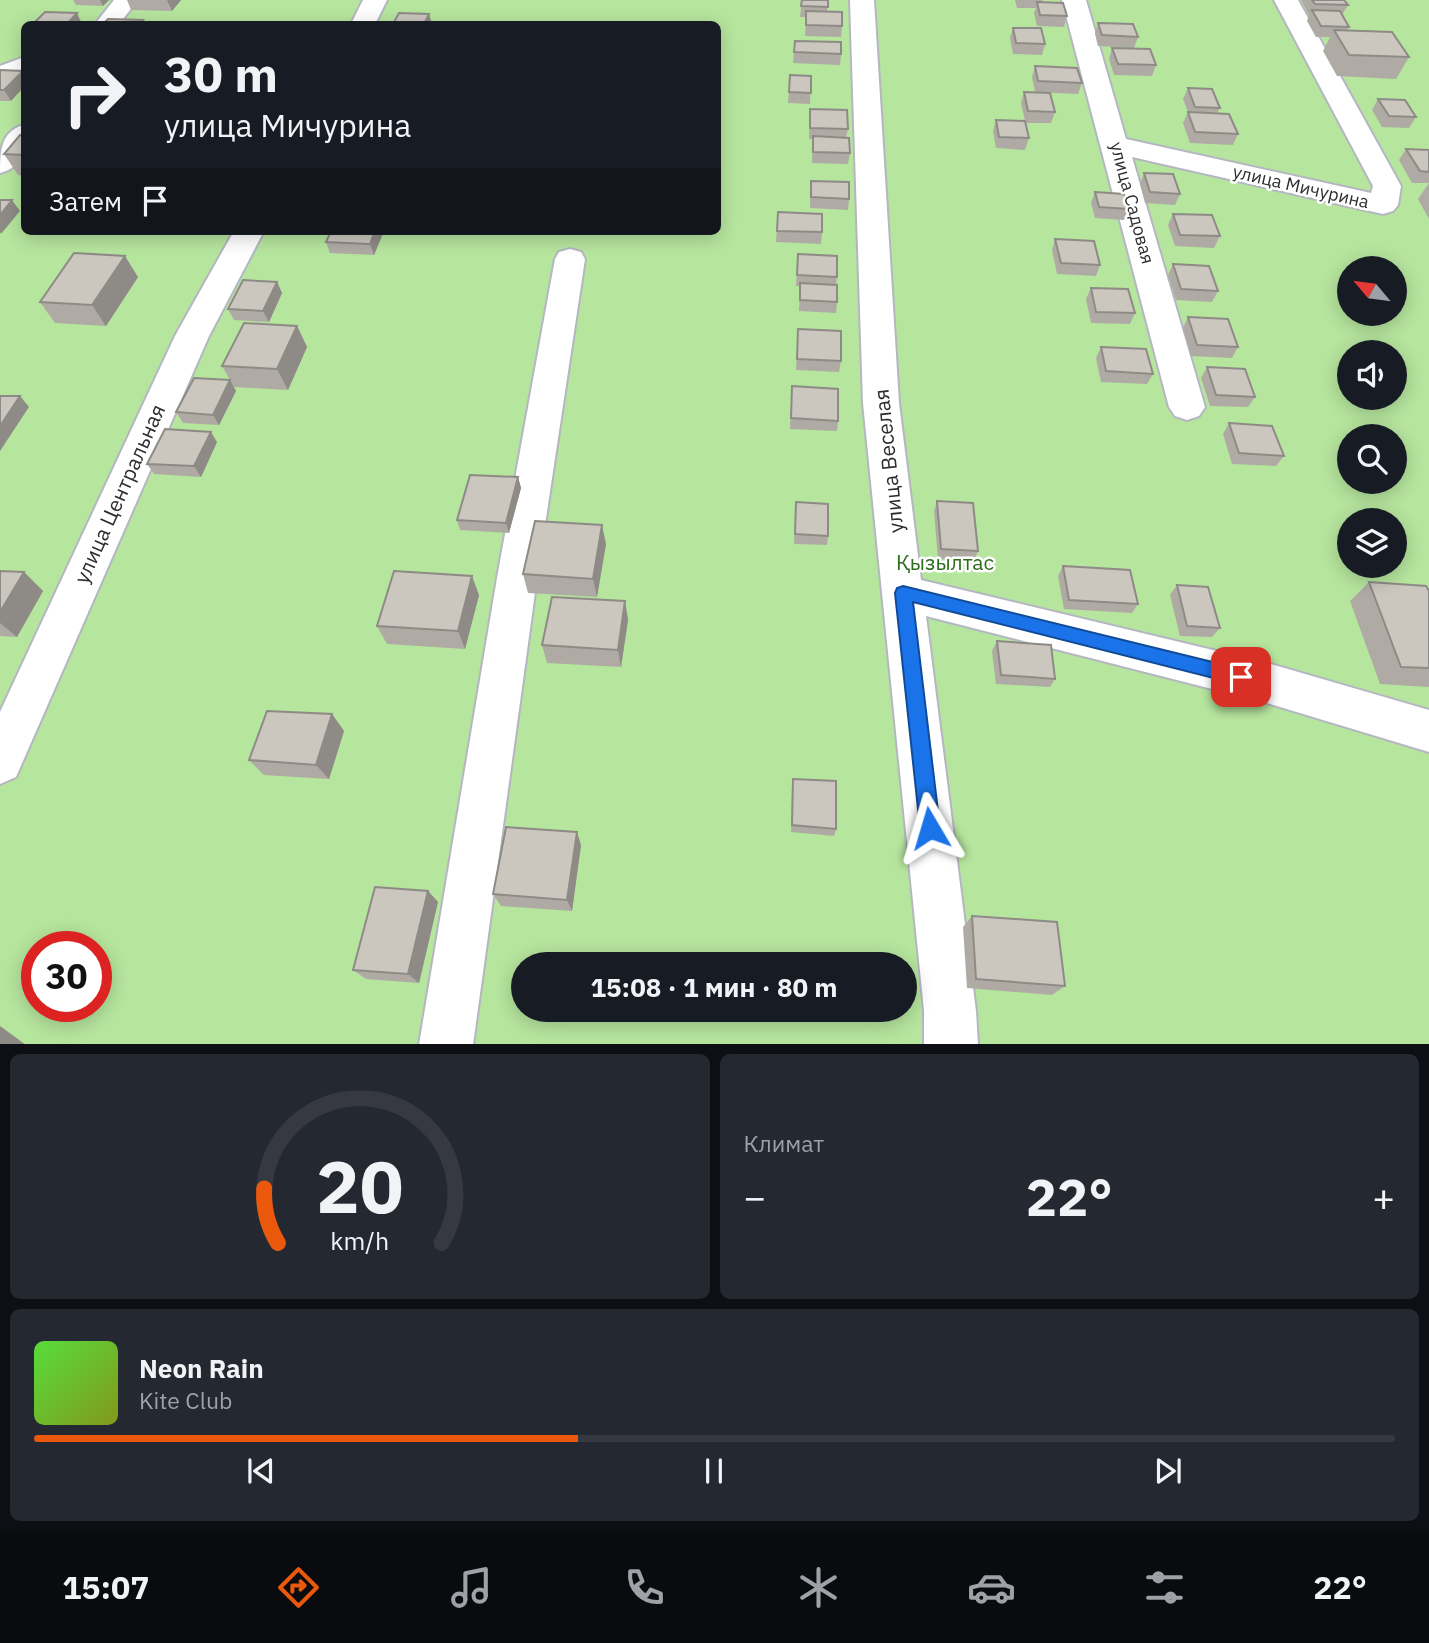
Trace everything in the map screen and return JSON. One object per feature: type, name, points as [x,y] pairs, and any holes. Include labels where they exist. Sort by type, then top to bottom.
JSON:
[{"type":"street","points":[[109,21],[126,0]]},
{"type":"street","points":[[364,21],[374,0]]},
{"type":"street","name":"улица Веселая","points":[[862,0],[881,403],[949,997],[951,1044]]},
{"type":"street","name":"улица Садовая","points":[[1074,0],[1187,407]]},
{"type":"street","name":"улица Мичурина","points":[[1116,145],[1383,205],[1387,186],[1286,0]]},
{"type":"street","points":[[0,75],[21,66]]},
{"type":"street","points":[[0,165],[21,137]]},
{"type":"street","name":"улица Центральная","points":[[0,762],[192,336],[247,235]]},
{"type":"street","points":[[446,1044],[517,578],[570,259]]},
{"type":"street","points":[[903,593],[1267,683],[1429,731]]},
{"type":"green space","name":"Қызылтас","points":[[0,0],[1429,0],[1429,1044],[0,1044]]},
{"type":"building","points":[[802,0],[828,0],[828,7],[801,6]]},
{"type":"building","points":[[1312,0],[1344,0],[1348,5],[1315,4]]},
{"type":"building","points":[[1037,2],[1063,3],[1067,16],[1040,15]]},
{"type":"building","points":[[1312,10],[1340,11],[1349,27],[1321,26]]},
{"type":"building","points":[[806,11],[842,12],[842,26],[806,25]]},
{"type":"building","points":[[45,12],[77,13],[70,21],[36,21]]},
{"type":"building","points":[[399,13],[429,14],[426,21],[395,21]]},
{"type":"building","points":[[108,19],[143,20],[142,21],[106,21]]},
{"type":"building","points":[[1098,23],[1133,24],[1138,37],[1102,35]]},
{"type":"building","points":[[1013,28],[1041,28],[1045,44],[1016,43]]},
{"type":"building","points":[[1334,30],[1392,32],[1409,57],[1349,55]]},
{"type":"building","points":[[795,41],[841,42],[841,54],[794,52]]},
{"type":"building","points":[[1112,48],[1150,49],[1156,65],[1118,64]]},
{"type":"building","points":[[1035,66],[1077,68],[1082,83],[1038,81]]},
{"type":"building","points":[[0,70],[21,71],[4,90],[0,90]]},
{"type":"building","points":[[790,75],[811,76],[811,93],[789,92]]},
{"type":"building","points":[[1188,88],[1212,89],[1220,108],[1195,107]]},
{"type":"building","points":[[1024,92],[1050,93],[1055,112],[1028,111]]},
{"type":"building","points":[[1378,99],[1405,100],[1416,117],[1389,116]]},
{"type":"building","points":[[810,109],[847,110],[848,129],[810,128]]},
{"type":"building","points":[[1188,112],[1229,114],[1238,134],[1195,132]]},
{"type":"building","points":[[996,120],[1025,121],[1029,138],[999,137]]},
{"type":"building","points":[[20,135],[21,135],[21,155],[4,154]]},
{"type":"building","points":[[813,136],[849,138],[850,153],[813,152]]},
{"type":"building","points":[[1406,149],[1429,150],[1429,172],[1420,171]]},
{"type":"building","points":[[1144,173],[1173,174],[1180,194],[1150,192]]},
{"type":"building","points":[[811,181],[849,182],[849,199],[811,197]]},
{"type":"building","points":[[1095,192],[1124,194],[1128,209],[1099,207]]},
{"type":"building","points":[[0,200],[12,200],[0,215]]},
{"type":"building","points":[[778,212],[822,214],[822,232],[777,231]]},
{"type":"building","points":[[1173,214],[1212,215],[1220,236],[1180,235]]},
{"type":"building","points":[[329,235],[373,235],[370,244],[326,242]]},
{"type":"building","points":[[1055,239],[1094,241],[1100,265],[1061,263]]},
{"type":"building","points":[[74,253],[125,256],[92,305],[40,302]]},
{"type":"building","points":[[798,254],[837,256],[837,277],[797,275]]},
{"type":"building","points":[[1173,264],[1209,266],[1218,291],[1181,289]]},
{"type":"building","points":[[243,280],[277,282],[263,311],[228,309]]},
{"type":"building","points":[[800,283],[837,285],[837,302],[800,300]]},
{"type":"building","points":[[1091,288],[1128,289],[1135,313],[1096,312]]},
{"type":"building","points":[[1188,317],[1228,319],[1238,347],[1197,345]]},
{"type":"building","points":[[244,323],[297,326],[277,369],[222,366]]},
{"type":"building","points":[[798,329],[841,331],[841,361],[797,359]]},
{"type":"building","points":[[1101,347],[1146,349],[1153,374],[1106,371]]},
{"type":"building","points":[[1207,367],[1245,369],[1255,397],[1216,395]]},
{"type":"building","points":[[194,378],[230,380],[213,415],[176,412]]},
{"type":"building","points":[[792,386],[838,389],[838,421],[791,418]]},
{"type":"building","points":[[0,396],[20,396],[0,426]]},
{"type":"building","points":[[1229,423],[1272,426],[1284,456],[1239,453]]},
{"type":"building","points":[[165,429],[211,432],[194,466],[147,464]]},
{"type":"building","points":[[470,475],[518,477],[506,523],[457,520]]},
{"type":"building","points":[[937,501],[973,503],[978,551],[941,549]]},
{"type":"building","points":[[796,502],[828,504],[828,536],[795,534]]},
{"type":"building","points":[[535,521],[602,525],[593,579],[523,574]]},
{"type":"building","points":[[1063,566],[1130,570],[1138,604],[1069,600]]},
{"type":"building","points":[[0,571],[24,572],[0,612]]},
{"type":"building","points":[[394,571],[472,576],[458,631],[377,626]]},
{"type":"building","points":[[1369,582],[1426,586],[1429,591],[1429,668],[1401,667]]},
{"type":"building","points":[[1177,585],[1208,587],[1220,628],[1187,626]]},
{"type":"building","points":[[552,597],[625,601],[618,650],[542,645]]},
{"type":"building","points":[[997,641],[1051,645],[1055,679],[1001,675]]},
{"type":"building","points":[[267,711],[332,714],[316,765],[249,760]]},
{"type":"building","points":[[793,779],[836,781],[836,829],[792,825]]},
{"type":"building","points":[[506,827],[577,832],[567,900],[493,894]]},
{"type":"building","points":[[375,887],[428,891],[408,974],[353,970]]},
{"type":"building","points":[[972,916],[1057,922],[1065,986],[976,979]]},
{"type":"route","points":[[930,828],[903,593],[1241,677]]}]
